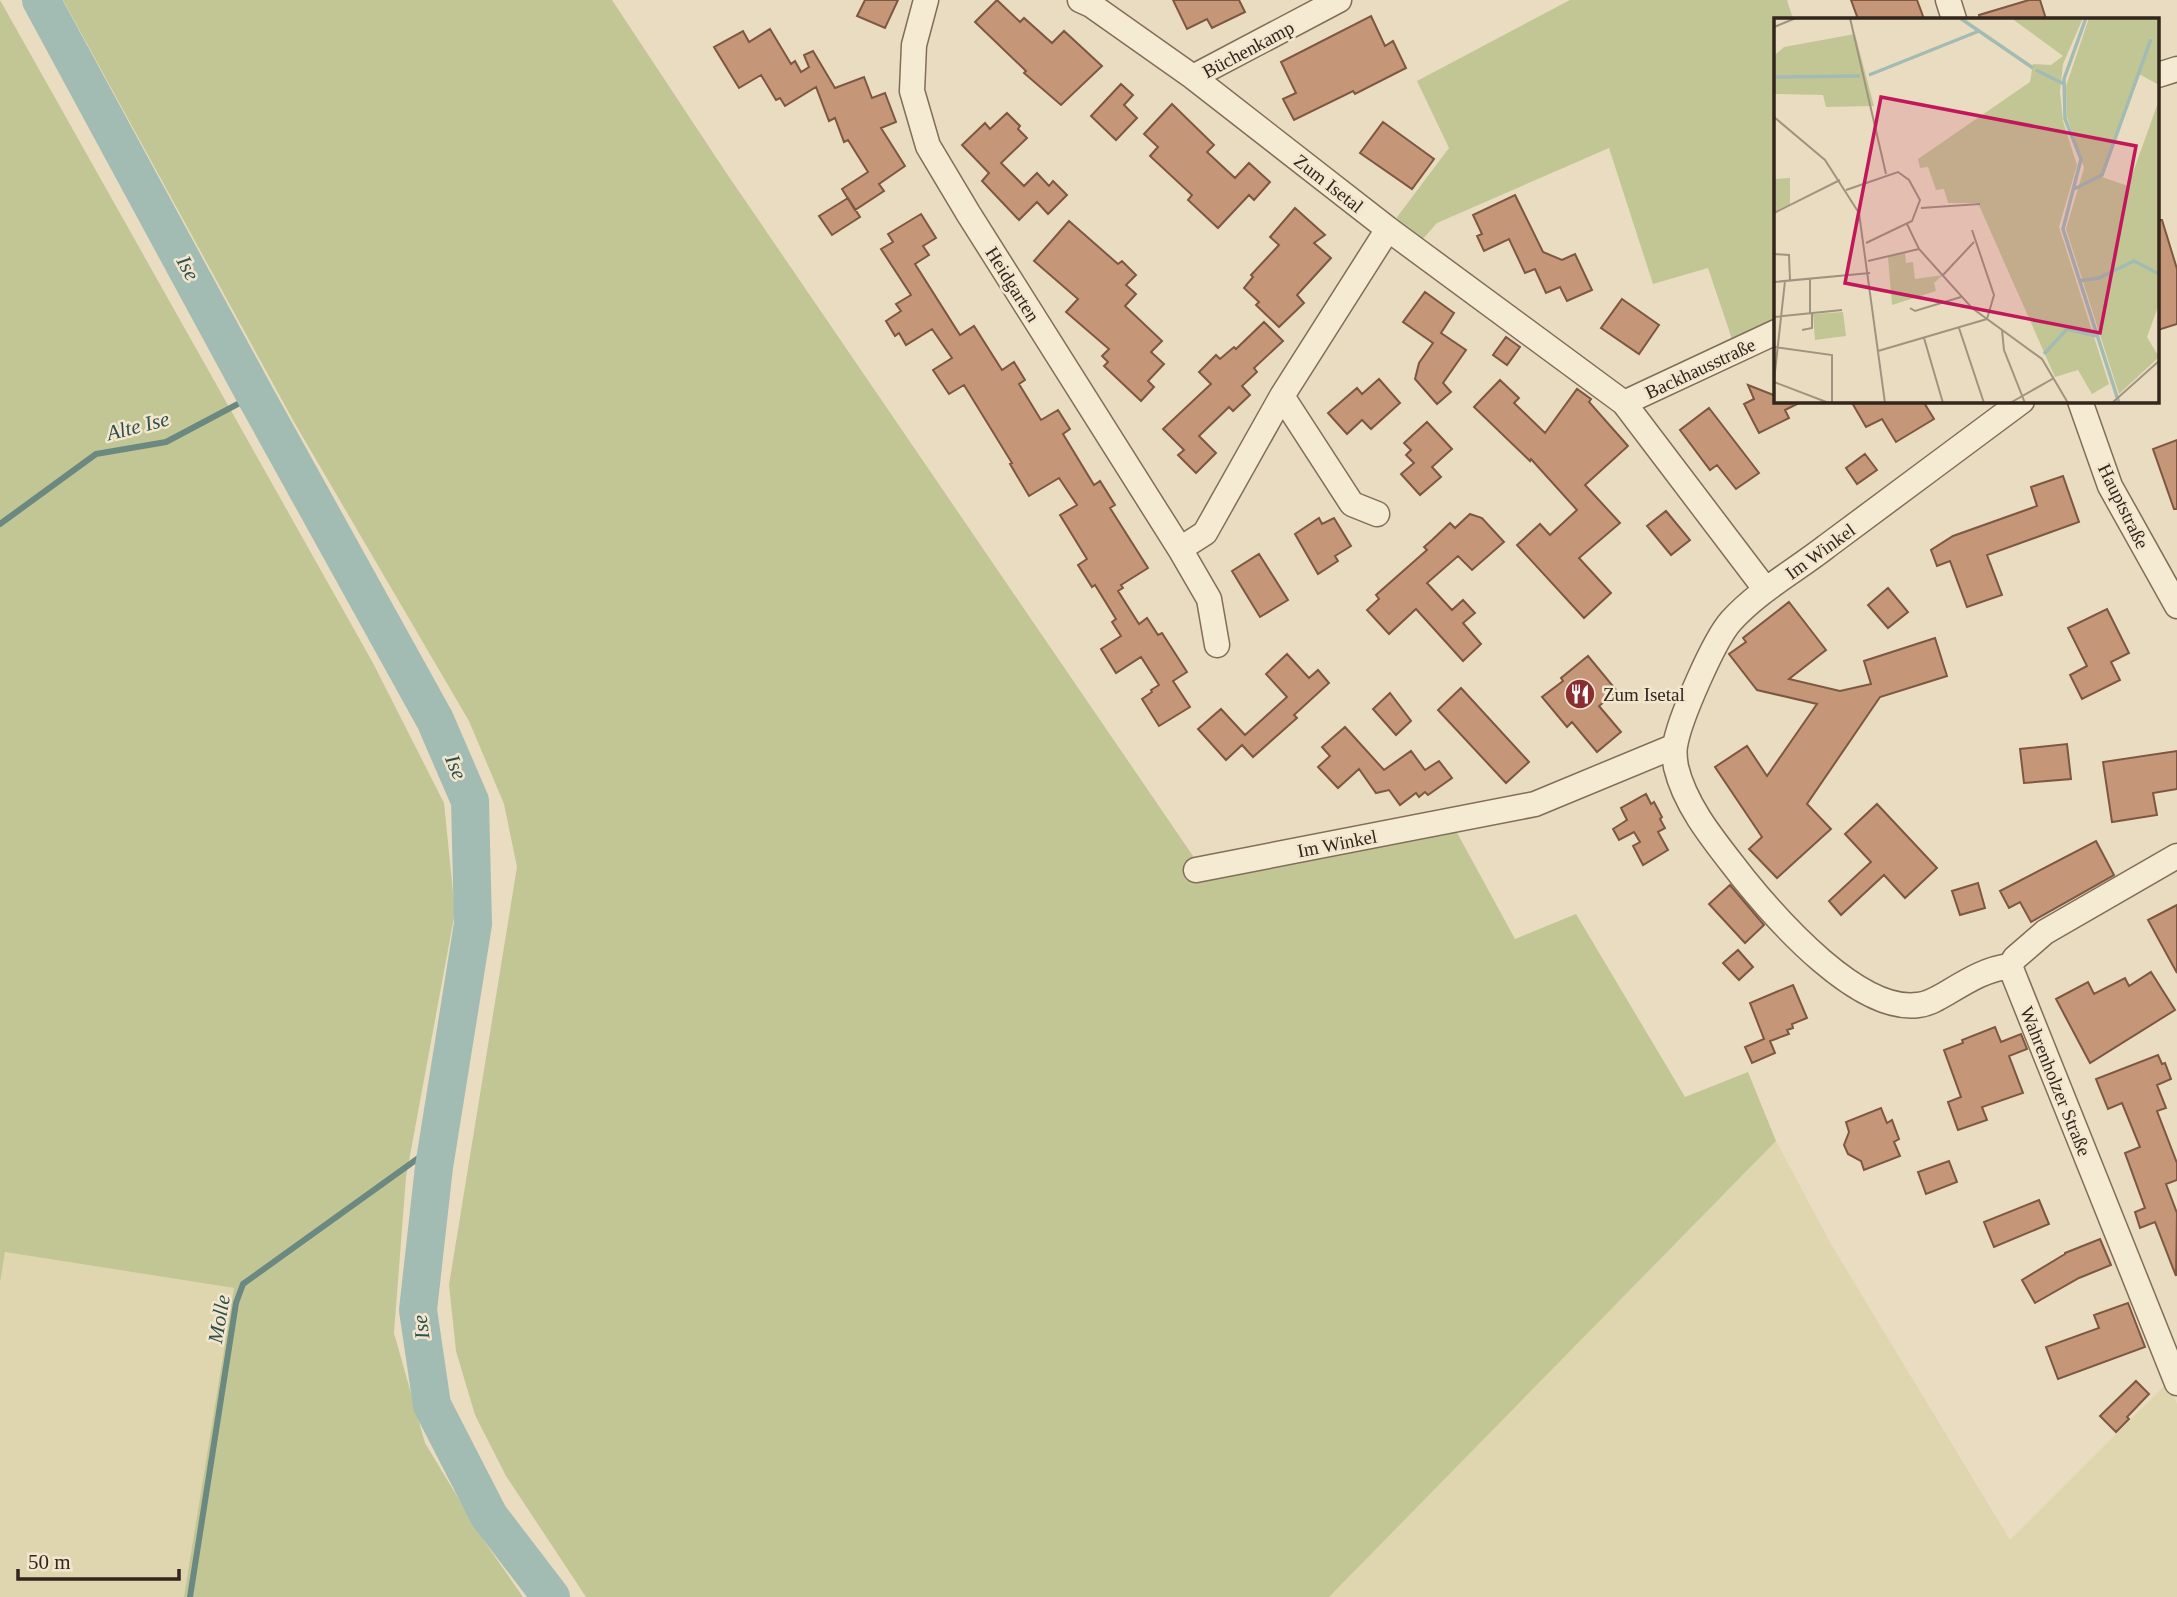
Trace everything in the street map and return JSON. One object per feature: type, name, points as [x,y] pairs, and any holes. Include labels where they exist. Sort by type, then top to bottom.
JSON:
[{"type":"street","name":"Heidgarten","points":[[926,0],[914,45],[912,91],[928,146],[1209,599],[1217,645]]},
{"type":"street","name":"Zum Isetal","points":[[1080,0],[1193,77],[1388,229],[1625,403],[1766,590]]},
{"type":"street","name":"Büchenkamp","points":[[1193,77],[1339,0]]},
{"type":"street","points":[[1948,0],[1954,18]]},
{"type":"street","points":[[2160,74],[2177,69]]},
{"type":"street","points":[[1180,549],[1205,533],[1282,396],[1388,229]]},
{"type":"street","name":"Backhausstraße","points":[[1625,403],[1774,333]]},
{"type":"street","points":[[1282,396],[1352,503],[1377,514]]},
{"type":"street","name":"Im Winkel","points":[[2010,966],[1983,973],[1933,1001],[1919,1005],[1883,1001],[1842,976],[1814,955],[1782,925],[1720,848],[1691,806],[1676,766],[1675,746],[1689,700],[1729,622],[1766,590],[2021,402]]},
{"type":"street","name":"Hauptstraße","points":[[2080,402],[2110,486],[2177,606]]},
{"type":"street","name":"Im Winkel","points":[[1196,870],[1535,804],[1675,746]]},
{"type":"street","points":[[2010,966],[2015,958],[2045,932],[2177,856]]},
{"type":"street","name":"Wahrenholzer Straße","points":[[2010,966],[2177,1383]]},
{"type":"shaded area","points":[[1776,1141],[1832,1246],[2010,1540],[2167,1383],[2177,1404],[2177,1597],[1329,1597]]},
{"type":"shaded area","points":[[5,1252],[234,1288],[185,1597],[0,1597],[0,1283]]},
{"type":"green space","points":[[0,0],[373,663],[444,803],[455,912],[406,1177],[394,1333],[425,1443],[484,1541],[523,1597],[184,1597],[234,1288],[5,1252],[0,1283]]},
{"type":"green space","points":[[63,0],[612,0],[725,171],[1208,878],[1455,829],[1515,939],[1576,914],[1685,1097],[1748,1072],[1776,1141],[1329,1597],[586,1597],[506,1476],[475,1415],[456,1351],[449,1285],[517,867],[504,804],[469,721],[294,422]]},
{"type":"green space","points":[[1570,0],[1787,0],[1793,18],[1774,18],[1774,333],[1736,351],[1708,268],[1653,284],[1609,148],[1437,223],[1415,248],[1388,229],[1449,148],[1417,81]]},
{"type":"building","points":[[865,0],[898,0],[885,28],[857,16]]},
{"type":"building","points":[[997,0],[1020,22],[1024,18],[1052,43],[1064,31],[1102,66],[1061,105],[1024,73],[1026,71],[975,22]]},
{"type":"building","points":[[1173,0],[1239,0],[1245,12],[1212,28],[1207,19],[1187,29]]},
{"type":"building","points":[[1851,0],[1917,0],[1924,18],[1858,18]]},
{"type":"building","points":[[2029,0],[2040,0],[2046,18],[1980,18],[1979,15]]},
{"type":"building","points":[[1371,16],[1385,46],[1393,41],[1406,68],[1355,94],[1353,91],[1294,120],[1283,99],[1296,93],[1281,62]]},
{"type":"building","points":[[770,29],[791,64],[795,61],[801,72],[809,67],[804,55],[813,51],[835,88],[864,77],[872,98],[885,93],[896,122],[881,128],[905,166],[879,184],[884,191],[855,210],[842,189],[868,172],[848,140],[844,142],[835,118],[829,121],[816,87],[785,106],[780,98],[776,100],[761,75],[739,88],[714,47],[743,31],[749,42]]},
{"type":"building","points":[[1121,84],[1133,95],[1124,105],[1137,118],[1116,140],[1091,116]]},
{"type":"building","points":[[1172,104],[1214,145],[1207,152],[1235,178],[1249,163],[1270,182],[1254,200],[1249,195],[1218,228],[1188,200],[1192,195],[1150,156],[1158,147],[1144,134]]},
{"type":"building","points":[[1007,113],[1027,138],[1001,163],[1024,186],[1037,173],[1049,186],[1053,181],[1067,195],[1048,214],[1037,202],[1019,220],[982,181],[989,173],[962,145],[985,123],[990,129]]},
{"type":"building","points":[[1383,122],[1434,159],[1412,189],[1360,153]]},
{"type":"building","points":[[1515,195],[1543,252],[1562,260],[1575,254],[1592,290],[1567,301],[1560,287],[1546,293],[1535,269],[1525,273],[1509,239],[1484,251],[1477,236],[1482,234],[1473,215]]},
{"type":"building","points":[[848,198],[860,217],[832,235],[819,216]]},
{"type":"building","points":[[1295,208],[1325,235],[1314,243],[1331,258],[1297,295],[1304,303],[1279,327],[1256,305],[1259,302],[1244,288],[1253,277],[1251,275],[1279,245],[1270,237]]},
{"type":"building","points":[[921,214],[936,238],[923,246],[929,255],[915,264],[960,335],[974,326],[1002,370],[1014,362],[1025,380],[1019,384],[1041,420],[1058,410],[1070,429],[1063,434],[1094,485],[1100,481],[1115,505],[1110,508],[1148,568],[1121,585],[1123,588],[1118,591],[1139,624],[1147,618],[1158,635],[1162,633],[1187,672],[1173,681],[1190,707],[1159,726],[1142,699],[1159,685],[1141,657],[1116,673],[1101,649],[1121,636],[1112,622],[1116,619],[1095,585],[1092,587],[1078,565],[1087,559],[1060,515],[1077,505],[1059,478],[1029,496],[964,385],[949,394],[933,370],[952,358],[932,329],[906,345],[899,333],[895,336],[886,321],[901,311],[896,304],[911,295],[881,249],[893,242],[888,234]]},
{"type":"building","points":[[2160,220],[2177,269],[2177,324],[2160,329]]},
{"type":"building","points":[[1069,221],[1118,264],[1122,261],[1136,275],[1126,285],[1136,294],[1125,306],[1162,341],[1151,352],[1164,364],[1148,381],[1154,387],[1141,401],[1104,366],[1108,362],[1102,356],[1109,349],[1066,312],[1078,299],[1034,261]]},
{"type":"building","points":[[1425,292],[1454,313],[1441,333],[1466,350],[1443,383],[1451,392],[1437,404],[1415,379],[1419,363],[1433,343],[1403,322]]},
{"type":"building","points":[[1622,299],[1659,325],[1639,354],[1601,328]]},
{"type":"building","points":[[1264,322],[1283,341],[1254,368],[1257,372],[1242,386],[1250,395],[1233,411],[1229,407],[1199,436],[1216,453],[1196,473],[1178,455],[1184,450],[1163,429],[1211,384],[1199,372],[1216,355],[1220,359],[1234,347],[1236,349]]},
{"type":"building","points":[[1506,337],[1520,347],[1507,365],[1493,355]]},
{"type":"building","points":[[1379,379],[1400,403],[1371,429],[1362,420],[1347,434],[1328,413],[1357,388],[1362,394]]},
{"type":"building","points":[[1500,380],[1519,398],[1514,403],[1545,433],[1577,389],[1591,399],[1589,402],[1628,446],[1585,485],[1620,523],[1579,558],[1611,593],[1584,618],[1517,545],[1540,524],[1550,535],[1577,510],[1531,459],[1530,461],[1474,407]]},
{"type":"building","points":[[1748,385],[1774,395],[1774,402],[1797,404],[1785,410],[1789,418],[1759,433],[1744,404],[1754,399]]},
{"type":"building","points":[[1852,402],[1924,402],[1934,419],[1896,442],[1882,419],[1866,427]]},
{"type":"building","points":[[1709,408],[1759,473],[1736,489],[1717,465],[1710,470],[1680,430]]},
{"type":"building","points":[[1427,422],[1452,449],[1432,467],[1441,477],[1420,495],[1401,474],[1414,463],[1406,455],[1411,450],[1404,443]]},
{"type":"building","points":[[2177,440],[2177,509],[2174,509],[2153,449]]},
{"type":"building","points":[[1865,454],[1877,470],[1857,484],[1846,468]]},
{"type":"building","points":[[2063,476],[2079,522],[1987,555],[2002,595],[1967,607],[1950,561],[1937,566],[1931,550],[1953,536],[2037,506],[2031,487]]},
{"type":"building","points":[[1666,511],[1690,540],[1671,555],[1647,526]]},
{"type":"building","points":[[1470,514],[1482,518],[1504,542],[1472,570],[1458,556],[1427,583],[1452,610],[1463,600],[1475,613],[1463,623],[1481,644],[1463,661],[1416,609],[1389,634],[1367,610],[1379,599],[1376,595],[1427,550],[1424,547],[1450,523],[1455,528]]},
{"type":"building","points":[[1319,518],[1322,524],[1334,518],[1351,546],[1335,556],[1338,561],[1318,574],[1295,534]]},
{"type":"building","points":[[1259,554],[1288,600],[1260,617],[1232,571]]},
{"type":"building","points":[[1888,588],[1908,612],[1888,628],[1868,605]]},
{"type":"building","points":[[1789,602],[1826,650],[1789,679],[1840,691],[1871,684],[1864,661],[1935,638],[1947,676],[1880,697],[1807,804],[1831,829],[1777,878],[1749,849],[1762,837],[1715,767],[1747,746],[1767,776],[1817,704],[1757,690],[1729,654],[1746,642],[1743,638]]},
{"type":"building","points":[[2107,609],[2129,653],[2111,662],[2120,680],[2082,699],[2070,675],[2087,666],[2068,628]]},
{"type":"building","points":[[1287,654],[1309,678],[1318,670],[1329,683],[1294,715],[1297,718],[1253,757],[1242,745],[1226,760],[1198,729],[1221,709],[1245,735],[1287,697],[1266,674]]},
{"type":"building","name":"Zum Isetal","points":[[1588,656],[1617,691],[1599,706],[1621,732],[1597,752],[1572,722],[1567,727],[1542,697]]},
{"type":"building","points":[[1461,688],[1529,762],[1506,783],[1438,710]]},
{"type":"building","points":[[1390,693],[1411,721],[1396,735],[1373,709]]},
{"type":"building","points":[[1345,727],[1384,770],[1411,751],[1425,770],[1439,761],[1452,778],[1428,795],[1425,792],[1419,797],[1416,793],[1400,805],[1389,790],[1376,793],[1359,769],[1338,788],[1318,767],[1330,756],[1322,747]]},
{"type":"building","points":[[2067,744],[2071,779],[2024,783],[2020,749]]},
{"type":"building","points":[[2177,751],[2177,789],[2153,793],[2157,815],[2112,822],[2103,762]]},
{"type":"building","points":[[1646,794],[1662,817],[1660,819],[1665,828],[1658,832],[1668,850],[1643,865],[1633,846],[1640,842],[1634,832],[1619,840],[1613,829],[1627,820],[1621,808]]},
{"type":"building","points":[[1877,804],[1937,868],[1905,898],[1884,875],[1841,915],[1829,901],[1871,862],[1845,834]]},
{"type":"building","points":[[2096,841],[2114,875],[2031,922],[2020,902],[2009,908],[2000,891]]},
{"type":"building","points":[[1978,883],[1985,908],[1960,915],[1952,891]]},
{"type":"building","points":[[1730,885],[1764,925],[1745,943],[1709,904]]},
{"type":"building","points":[[2177,905],[2177,973],[2148,920]]},
{"type":"building","points":[[1738,950],[1753,967],[1739,980],[1723,963]]},
{"type":"building","points":[[2151,972],[2175,1010],[2090,1063],[2056,999],[2088,982],[2094,994],[2125,978],[2129,986]]},
{"type":"building","points":[[1793,985],[1807,1018],[1792,1024],[1793,1028],[1787,1030],[1789,1034],[1770,1041],[1775,1053],[1752,1063],[1745,1047],[1764,1039],[1750,1003]]},
{"type":"building","points":[[1995,1027],[2001,1042],[2021,1034],[2027,1049],[2009,1056],[2023,1093],[1982,1107],[1987,1120],[1958,1130],[1948,1102],[1961,1097],[1944,1050]]},
{"type":"building","points":[[2158,1055],[2162,1064],[2165,1063],[2171,1079],[2157,1085],[2166,1108],[2157,1111],[2177,1163],[2177,1180],[2166,1184],[2177,1213],[2176,1276],[2155,1222],[2140,1228],[2135,1212],[2145,1208],[2125,1153],[2140,1147],[2122,1103],[2108,1109],[2096,1079]]},
{"type":"building","points":[[1881,1108],[1887,1123],[1892,1120],[1899,1139],[1894,1142],[1900,1156],[1864,1170],[1861,1161],[1848,1154],[1844,1145],[1849,1132],[1846,1122]]},
{"type":"building","points":[[1949,1161],[1957,1182],[1926,1194],[1918,1172]]},
{"type":"building","points":[[2039,1200],[2049,1224],[1994,1247],[1984,1222]]},
{"type":"building","points":[[2100,1239],[2111,1265],[2079,1278],[2035,1303],[2022,1280],[2065,1253]]},
{"type":"building","points":[[2128,1303],[2145,1347],[2058,1379],[2046,1347],[2099,1328],[2094,1315]]},
{"type":"building","points":[[2136,1381],[2149,1394],[2116,1432],[2100,1416]]},
{"type":"waterway","name":"Ise","points":[[41,0],[435,720],[470,801],[473,924],[434,1167],[418,1310],[432,1405],[489,1516],[551,1597]]},
{"type":"waterway","name":"Alte Ise","points":[[0,524],[96,454],[166,442],[255,395]]},
{"type":"waterway","name":"Molle","points":[[190,1597],[236,1303],[243,1284],[438,1144]]},
{"type":"place","name":"Zum Isetal","points":[[1580,694]]}]
